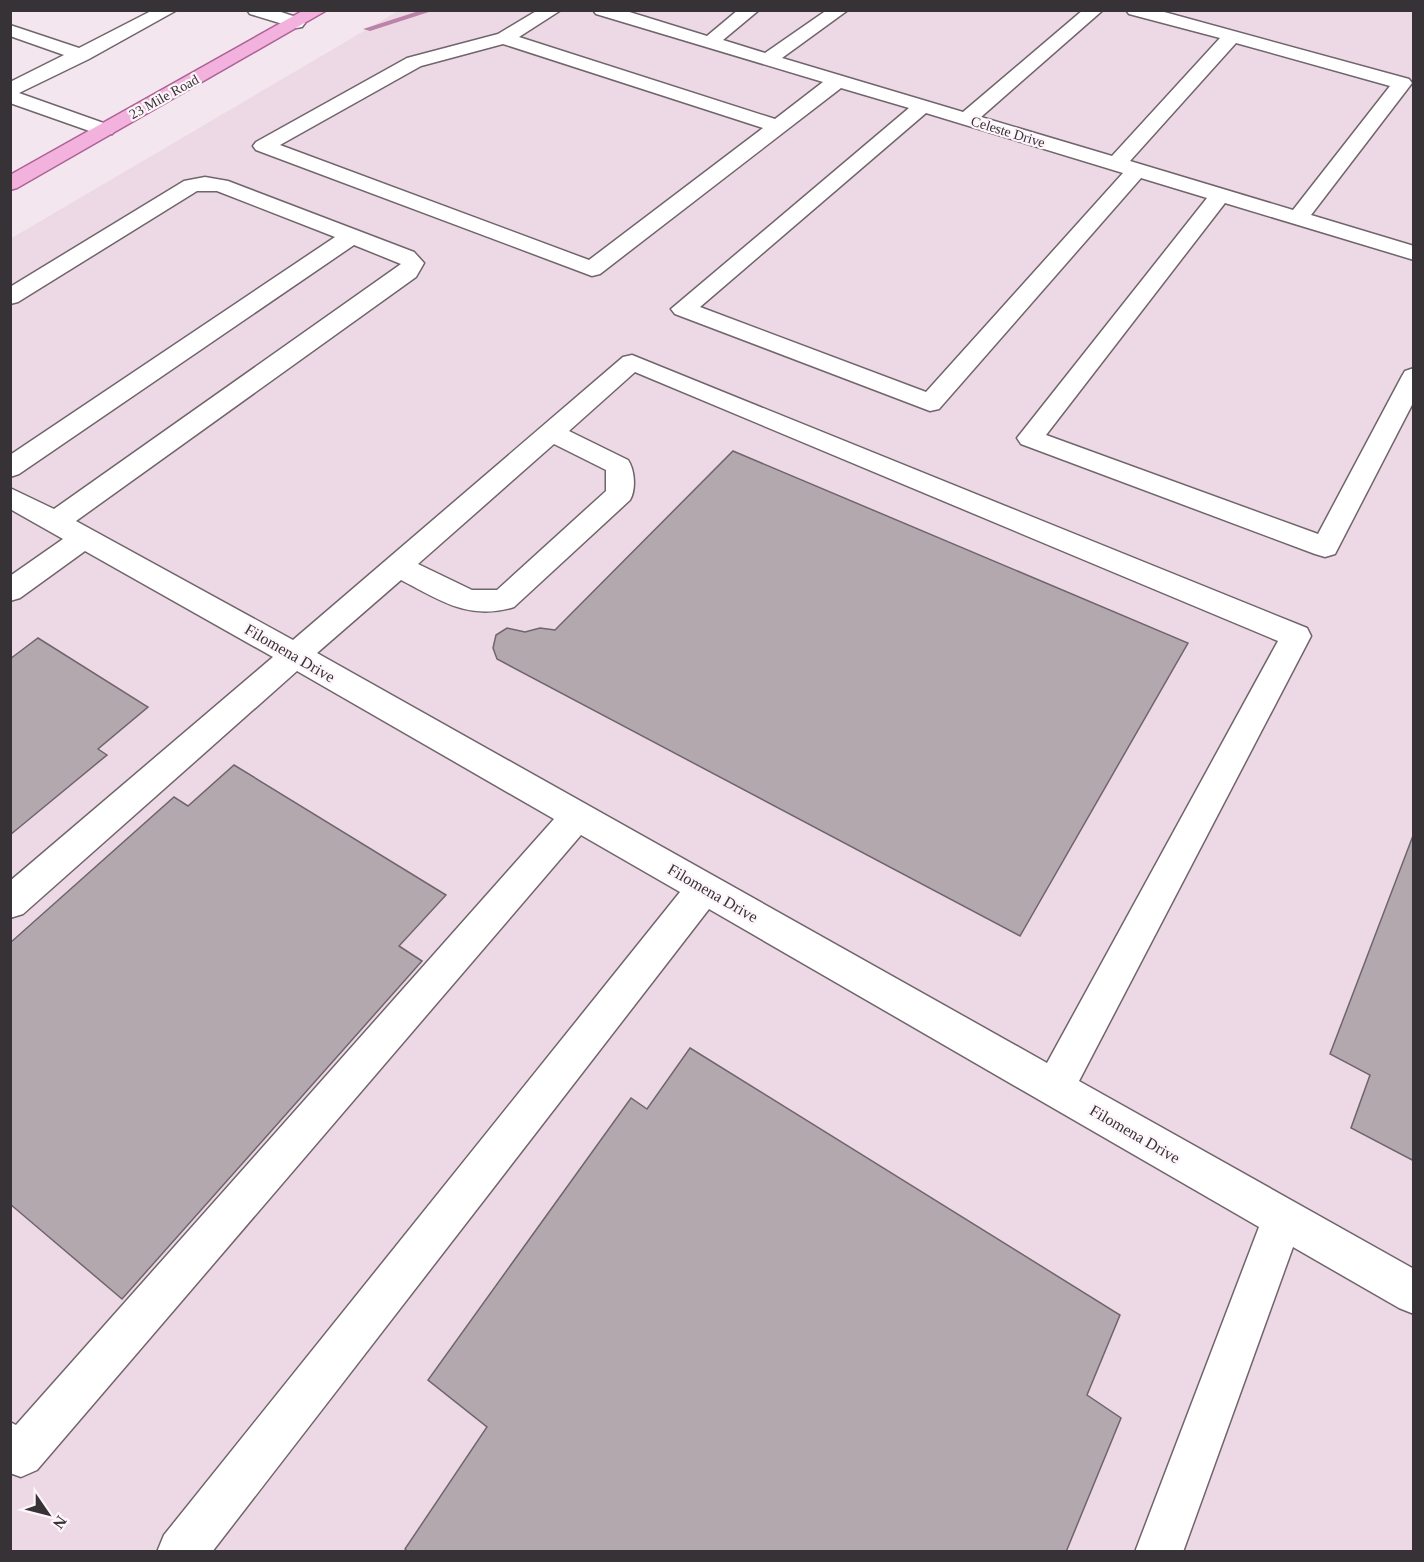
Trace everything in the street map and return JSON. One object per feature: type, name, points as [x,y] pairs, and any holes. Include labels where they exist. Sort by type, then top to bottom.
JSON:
[{"type":"main road","name":"23 Mile Road","points":[[10,184],[318,10]]},
{"type":"street","points":[[10,90],[168,10]]},
{"type":"street","points":[[256,10],[296,23]]},
{"type":"street","points":[[552,10],[504,38],[414,62],[263,146],[592,269],[837,81]]},
{"type":"street","name":"Celeste Drive","points":[[602,10],[1413,253]]},
{"type":"street","points":[[710,43],[750,10]]},
{"type":"street","points":[[768,60],[839,10]]},
{"type":"street","points":[[967,119],[1094,10]]},
{"type":"street","points":[[1135,10],[1408,84],[1298,218]]},
{"type":"street","points":[[10,30],[82,55]]},
{"type":"street","points":[[923,106],[683,309],[930,403],[1232,36]]},
{"type":"street","points":[[504,38],[777,126]]},
{"type":"street","points":[[10,72],[32,80]]},
{"type":"street","points":[[10,96],[105,130]]},
{"type":"street","points":[[10,297],[191,185],[205,183],[221,185],[406,257],[413,263],[408,272],[70,530],[10,591]]},
{"type":"street","points":[[1220,195],[1030,438],[1324,548],[1413,376]]},
{"type":"street","points":[[10,468],[352,236]]},
{"type":"street","points":[[10,903],[632,362],[1296,636],[1055,1088]]},
{"type":"street","points":[[398,566],[468,601],[504,600],[620,494],[619,466],[552,433]]},
{"type":"street","name":"Filomena Drive","points":[[10,496],[295,655],[1413,1293]]},
{"type":"street","points":[[10,1444],[21,1454],[577,816]]},
{"type":"street","points":[[181,1551],[704,888]]},
{"type":"street","points":[[1159,1551],[1283,1218]]},
{"type":"shaded area","points":[[398,11],[1413,11],[1413,1551],[11,1551],[10,239]]},
{"type":"building","points":[[733,451],[1188,643],[1020,936],[497,659],[493,648],[496,635],[507,628],[525,632],[540,628],[555,630]]},
{"type":"building","points":[[38,638],[148,707],[98,749],[107,755],[10,835],[10,659]]},
{"type":"building","points":[[234,765],[446,895],[399,946],[422,961],[122,1299],[10,1204],[10,943],[174,797],[188,806]]},
{"type":"building","points":[[1414,833],[1414,1161],[1351,1128],[1370,1075],[1330,1054]]},
{"type":"building","points":[[690,1048],[1120,1315],[1087,1395],[1121,1418],[1066,1552],[408,1552],[405,1549],[487,1427],[428,1380],[631,1098],[647,1109]]},
{"type":"waterway","points":[[367,29],[432,10]]}]
